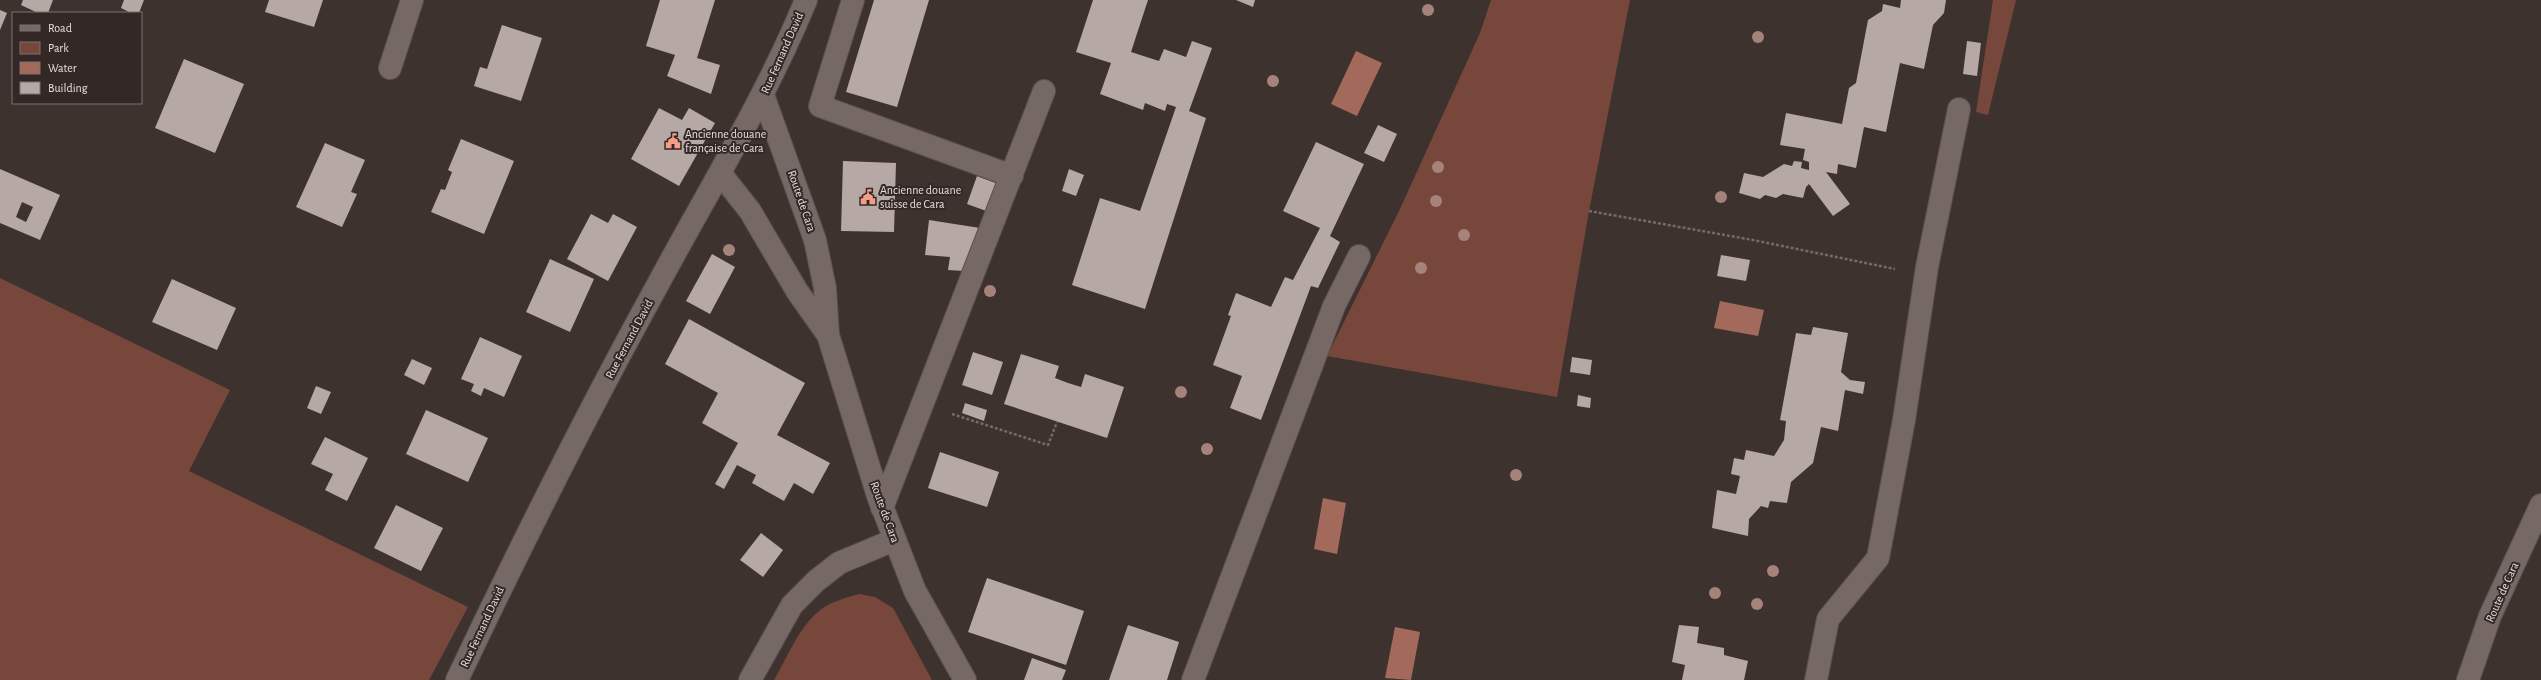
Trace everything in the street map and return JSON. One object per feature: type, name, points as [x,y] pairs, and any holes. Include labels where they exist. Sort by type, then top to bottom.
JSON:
[{"type":"street","points":[[390,68],[412,0]]},
{"type":"street","name":"Rue Fernand David","points":[[457,680],[569,452],[763,95],[806,0]]},
{"type":"street","points":[[853,0],[820,106],[1012,176]]},
{"type":"street","points":[[882,508],[1044,91]]},
{"type":"street","name":"Route de Cara","points":[[763,95],[807,213],[820,255],[825,288],[828,335],[882,508],[914,591],[965,680]]},
{"type":"street","points":[[1816,680],[1828,619],[1878,558],[1904,420],[1926,275],[1959,109]]},
{"type":"street","name":"Route de Cara","points":[[720,173],[750,211],[800,296],[828,335]]},
{"type":"street","points":[[1193,680],[1334,306],[1359,256]]},
{"type":"street","name":"Route de Cara","points":[[2468,680],[2490,616],[2541,505]]},
{"type":"street","points":[[750,680],[792,605],[816,581],[839,563],[894,540]]},
{"type":"path","points":[[1589,211],[1753,240],[1926,275]]},
{"type":"path","points":[[923,404],[1048,445],[1057,422]]},
{"type":"green space","points":[[1491,0],[1630,0],[1589,211],[1557,397],[1327,356],[1399,211],[1480,33]]},
{"type":"green space","points":[[1993,0],[2016,0],[1988,115],[1976,112]]},
{"type":"green space","points":[[0,278],[230,390],[189,471],[468,607],[429,680],[0,680]]},
{"type":"green space","points":[[859,594],[875,597],[893,608],[932,680],[774,680],[805,625],[819,611],[828,605]]},
{"type":"water","points":[[1356,51],[1382,63],[1357,116],[1331,104]]},
{"type":"water","points":[[1720,301],[1764,310],[1758,336],[1714,328]]},
{"type":"water","points":[[1323,498],[1346,503],[1337,554],[1314,549]]},
{"type":"water","points":[[1395,627],[1420,632],[1411,680],[1385,678]]},
{"type":"building","points":[[23,0],[53,0],[48,12],[36,12],[21,5]]},
{"type":"building","points":[[124,0],[144,0],[139,12],[129,12],[121,8]]},
{"type":"building","points":[[269,0],[323,0],[314,27],[265,12]]},
{"type":"building","points":[[660,0],[715,0],[697,58],[720,65],[711,94],[667,76],[675,55],[646,46]]},
{"type":"building","points":[[874,0],[929,0],[897,107],[846,92]]},
{"type":"building","points":[[1093,0],[1148,0],[1131,52],[1159,61],[1164,49],[1186,57],[1192,41],[1212,48],[1189,111],[1206,118],[1145,309],[1072,285],[1100,198],[1140,211],[1176,107],[1167,104],[1165,111],[1145,103],[1143,110],[1100,94],[1111,63],[1076,52]]},
{"type":"building","points":[[1236,0],[1255,0],[1253,7]]},
{"type":"building","points":[[1901,0],[1946,0],[1944,13],[1933,25],[1924,69],[1900,63],[1886,132],[1864,127],[1856,168],[1838,164],[1837,174],[1826,172],[1850,204],[1833,216],[1809,184],[1806,187],[1803,198],[1783,194],[1776,198],[1765,195],[1760,199],[1739,193],[1744,173],[1763,177],[1784,164],[1792,166],[1794,161],[1802,162],[1801,168],[1809,170],[1809,162],[1803,160],[1805,149],[1780,145],[1786,113],[1842,124],[1849,88],[1856,83],[1868,20],[1882,11],[1883,4],[1900,8]]},
{"type":"building","points":[[0,10],[7,13],[0,30]]},
{"type":"building","points":[[502,25],[542,38],[521,101],[474,86],[480,67],[487,69]]},
{"type":"building","points":[[1967,41],[1981,43],[1977,76],[1963,74]]},
{"type":"building","points":[[184,59],[244,84],[215,153],[155,128]]},
{"type":"building","name":"Ancienne douane française de Cara","points":[[659,108],[682,120],[689,108],[715,123],[679,186],[631,159]]},
{"type":"building","points":[[1378,125],[1397,134],[1384,162],[1364,153]]},
{"type":"building","points":[[461,139],[514,161],[484,234],[431,212],[441,189],[445,190],[452,172],[448,170]]},
{"type":"building","points":[[1316,142],[1364,164],[1330,236],[1340,242],[1318,288],[1311,286],[1261,420],[1230,408],[1242,376],[1213,365],[1231,316],[1228,315],[1236,293],[1271,307],[1285,277],[1293,280],[1320,228],[1283,211]]},
{"type":"building","points":[[325,143],[365,160],[351,192],[357,194],[342,227],[296,207]]},
{"type":"building","name":"Ancienne douane suisse de Cara","points":[[843,161],[896,163],[894,232],[841,231]]},
{"type":"building","points":[[0,169],[60,195],[40,240],[0,223]],"holes":[[[22,202],[33,207],[26,222],[16,217]]]},
{"type":"building","points":[[1069,169],[1084,175],[1076,196],[1062,191]]},
{"type":"building","points":[[977,176],[998,184],[989,212],[967,204]]},
{"type":"building","points":[[591,214],[608,223],[613,214],[637,227],[608,281],[567,259]]},
{"type":"building","points":[[929,220],[980,228],[964,271],[948,270],[950,257],[925,255]]},
{"type":"building","points":[[712,254],[735,267],[710,314],[686,301]]},
{"type":"building","points":[[1721,255],[1750,260],[1746,281],[1717,276]]},
{"type":"building","points":[[550,259],[594,279],[570,332],[526,312]]},
{"type":"building","points":[[172,279],[236,308],[217,350],[152,322]]},
{"type":"building","points":[[689,319],[805,383],[777,435],[830,463],[813,494],[794,483],[784,501],[752,483],[756,475],[737,465],[724,489],[715,484],[738,443],[702,423],[718,393],[665,364]]},
{"type":"building","points":[[1813,327],[1848,333],[1841,372],[1850,380],[1865,382],[1863,394],[1845,390],[1838,431],[1821,427],[1813,463],[1791,482],[1787,503],[1770,501],[1768,508],[1761,506],[1749,519],[1748,536],[1712,528],[1717,490],[1736,494],[1740,476],[1731,474],[1734,458],[1744,460],[1746,450],[1774,456],[1784,440],[1786,421],[1780,420],[1796,333],[1811,335]]},
{"type":"building","points":[[480,337],[522,356],[504,397],[484,388],[481,396],[471,391],[474,384],[461,379]]},
{"type":"building","points":[[973,352],[1003,362],[992,395],[962,385]]},
{"type":"building","points":[[1021,354],[1059,366],[1055,378],[1068,383],[1081,387],[1085,374],[1124,387],[1107,438],[1004,404]]},
{"type":"building","points":[[1572,357],[1592,360],[1590,375],[1570,372]]},
{"type":"building","points":[[412,359],[432,368],[424,385],[404,375]]},
{"type":"building","points":[[316,386],[331,392],[321,414],[307,408]]},
{"type":"building","points":[[1578,395],[1591,398],[1590,408],[1577,406]]},
{"type":"building","points":[[965,403],[987,410],[984,421],[962,413]]},
{"type":"building","points":[[426,410],[488,438],[468,482],[406,454]]},
{"type":"building","points":[[325,437],[368,458],[347,501],[325,490],[333,474],[311,464]]},
{"type":"building","points":[[940,452],[999,472],[987,507],[928,488]]},
{"type":"building","points":[[396,505],[443,528],[421,571],[374,548]]},
{"type":"building","points":[[761,533],[783,550],[763,577],[740,560]]},
{"type":"building","points":[[987,578],[1084,611],[1066,665],[968,632]]},
{"type":"building","points":[[1128,625],[1179,642],[1167,680],[1109,680]]},
{"type":"building","points":[[1679,625],[1699,627],[1697,643],[1724,648],[1724,655],[1748,661],[1744,680],[1682,680],[1685,665],[1672,662]]},
{"type":"building","points":[[1032,658],[1066,670],[1062,680],[1024,680]]},
{"type":"place","name":"Ancienne douane française de Cara","points":[[673,141]]},
{"type":"place","name":"Ancienne douane suisse de Cara","points":[[868,197]]}]
